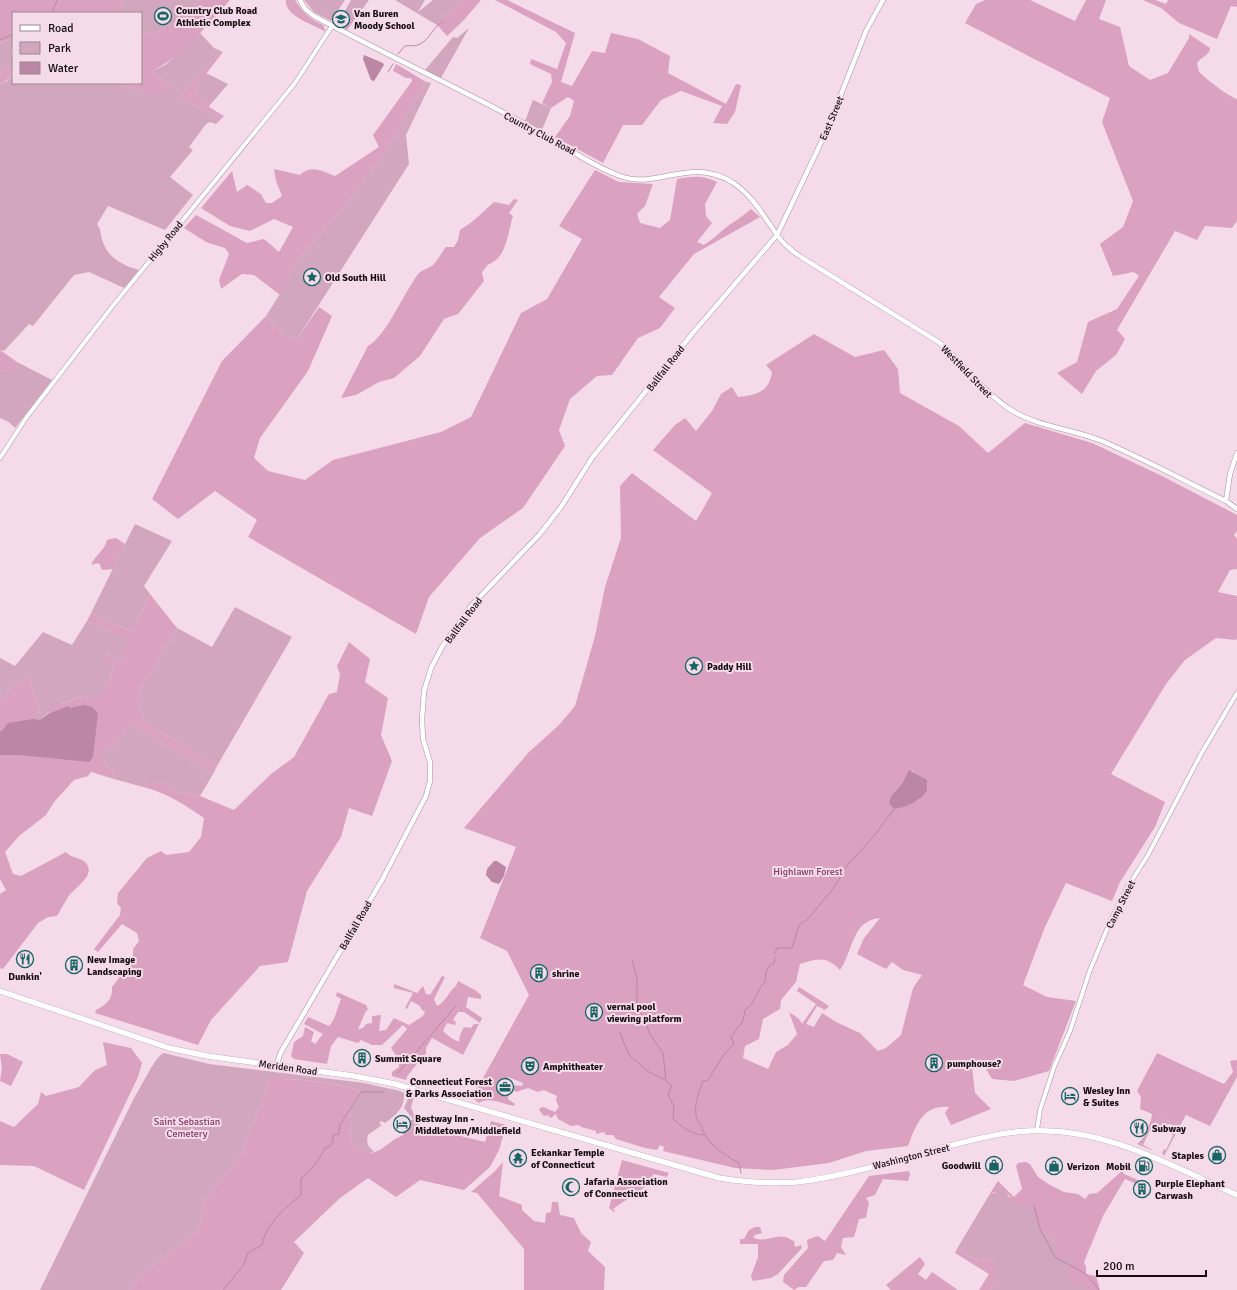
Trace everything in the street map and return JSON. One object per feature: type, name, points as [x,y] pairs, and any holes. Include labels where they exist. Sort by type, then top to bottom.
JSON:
[{"type":"highway","name":"Meriden Road","points":[[0,991],[158,1046],[193,1054],[361,1077],[395,1084],[579,1138]]},
{"type":"highway","name":"Washington Street","points":[[579,1138],[719,1178],[752,1182],[785,1183],[824,1178],[993,1135],[1037,1130],[1072,1133],[1109,1141],[1134,1150],[1237,1195]]},
{"type":"main road","name":"Country Club Road","points":[[300,0],[310,13],[332,26],[526,125],[622,177],[640,179],[688,171],[704,172],[731,182],[754,201],[777,235]]},
{"type":"main road","name":"East Street","points":[[777,235],[827,130],[866,31],[883,0]]},
{"type":"main road","name":"Westfield Street","points":[[777,235],[788,248],[801,257],[940,343],[954,355],[981,386],[996,400],[1013,411],[1032,420],[1102,441],[1226,501],[1237,509]]},
{"type":"main road","name":"Ballfall Road","points":[[276,1066],[281,1052],[382,880],[426,796],[430,781],[430,762],[423,739],[422,719],[424,691],[431,668],[442,648],[470,607],[538,535],[561,507],[592,458],[697,328],[777,235]]},
{"type":"main road","points":[[1226,501],[1230,474],[1237,453]]},
{"type":"street","name":"Higby Road","points":[[0,458],[26,418],[111,308],[295,83],[332,26]]},
{"type":"street","name":"Camp Street","points":[[1037,1130],[1040,1110],[1045,1093],[1076,1016],[1090,970],[1110,922],[1127,888],[1148,855],[1201,754],[1237,692]]},
{"type":"green space","points":[[0,0],[123,0],[121,5],[123,12],[12,12],[12,40],[2,41],[0,44]]},
{"type":"green space","name":"Country Club Road Athletic Complex","points":[[123,0],[199,0],[189,13],[182,19],[153,34],[142,32],[142,12],[122,12],[121,5]]},
{"type":"green space","points":[[199,0],[230,0],[184,49],[163,65],[152,71],[172,87],[169,93],[146,93],[118,84],[142,84],[142,32],[153,34],[179,21],[189,13]]},
{"type":"green space","points":[[286,0],[295,0],[307,15],[323,25],[326,32],[301,19],[290,11]]},
{"type":"green space","points":[[304,0],[345,0],[331,21],[314,12]]},
{"type":"green space","points":[[351,0],[369,0],[347,30],[339,26],[339,22]]},
{"type":"green space","points":[[395,0],[425,0],[418,12],[433,0],[463,0],[437,25]]},
{"type":"green space","points":[[463,0],[481,0],[463,21],[447,36],[437,25]]},
{"type":"green space","points":[[495,0],[507,0],[575,33],[561,82],[572,86],[592,51],[605,53],[611,33],[638,39],[670,56],[668,73],[726,104],[736,84],[741,85],[735,112],[727,124],[713,123],[722,106],[681,91],[661,100],[642,125],[623,125],[603,163],[555,137],[570,116],[574,101],[568,97],[551,108],[542,103],[552,82],[551,74],[530,64],[531,59],[557,69],[566,43],[556,32]]},
{"type":"green space","points":[[985,0],[1030,0],[1075,21],[1086,0],[1106,0],[1099,19],[1120,27],[1129,66],[1150,80],[1168,73],[1189,38],[1189,34],[1210,48],[1209,52],[1197,63],[1199,72],[1223,91],[1237,99],[1237,221],[1232,228],[1205,226],[1197,240],[1175,231],[1117,330],[1125,339],[1116,355],[1096,371],[1082,394],[1057,373],[1077,362],[1088,322],[1117,309],[1139,276],[1134,272],[1113,276],[1100,244],[1123,227],[1133,201],[1102,122],[1110,98],[965,23],[976,4]]},
{"type":"green space","points":[[1143,0],[1155,0],[1166,4],[1168,0],[1237,0],[1237,7],[1231,6],[1217,39],[1179,23],[1161,8]]},
{"type":"green space","points":[[469,28],[441,78],[425,70],[453,37],[457,38]]},
{"type":"green space","points":[[200,33],[214,48],[221,51],[182,93],[181,99],[222,118],[216,124],[210,122],[206,124],[189,147],[193,150],[170,177],[193,195],[165,230],[108,206],[97,224],[100,229],[105,248],[122,264],[139,270],[124,288],[89,272],[74,275],[33,326],[29,324],[4,351],[0,350],[0,84],[7,81],[12,74],[12,84],[118,84],[146,93],[172,87],[152,71],[165,65]]},
{"type":"green space","points":[[12,40],[12,63],[0,74],[0,44],[2,41]]},
{"type":"green space","points":[[221,51],[223,52],[195,88],[197,95],[210,105],[209,107],[224,116],[222,118],[181,99],[182,93]]},
{"type":"green space","points":[[12,63],[11,76],[0,84],[0,74]]},
{"type":"green space","points":[[396,64],[426,82],[382,157],[342,209],[301,256],[280,295],[254,275],[242,274],[221,289],[219,280],[229,254],[225,248],[206,242],[184,228],[196,215],[247,243],[264,239],[279,252],[293,227],[274,219],[250,231],[230,226],[201,208],[232,171],[237,192],[247,185],[261,194],[266,203],[272,203],[282,196],[276,181],[274,169],[300,175],[312,169],[335,176],[379,147],[373,135],[412,81],[411,78],[406,78],[393,71]]},
{"type":"green space","points":[[206,73],[228,84],[210,105],[197,95],[195,88]]},
{"type":"green space","points":[[426,82],[431,83],[406,135],[409,164],[297,339],[287,337],[266,316],[301,256],[342,209],[382,157]]},
{"type":"green space","points":[[533,100],[551,108],[542,130],[525,121]]},
{"type":"green space","points":[[595,170],[619,182],[653,184],[645,206],[637,214],[640,223],[660,228],[670,220],[677,179],[698,177],[707,178],[717,182],[705,204],[706,216],[712,223],[697,242],[704,245],[751,209],[760,217],[694,254],[659,297],[675,308],[660,328],[638,338],[612,375],[597,376],[570,399],[559,430],[565,446],[523,508],[480,538],[429,597],[416,634],[248,537],[257,520],[215,491],[178,519],[152,499],[222,361],[266,316],[287,337],[297,339],[319,307],[332,316],[308,371],[260,438],[254,458],[268,471],[305,480],[333,460],[441,432],[471,417],[521,313],[547,299],[582,239],[559,226]]},
{"type":"green space","points":[[514,199],[518,200],[509,213],[513,216],[504,249],[496,260],[484,269],[482,273],[484,281],[458,314],[444,319],[420,356],[394,378],[379,382],[356,395],[341,398],[368,346],[375,341],[388,325],[418,274],[433,265],[446,247],[454,247],[458,240],[460,230],[472,222],[494,202],[509,205]]},
{"type":"green space","name":"Highlawn Forest","points":[[814,334],[855,357],[884,350],[898,369],[900,393],[959,426],[988,453],[1025,423],[1092,443],[1162,476],[1237,515],[1237,531],[1234,535],[1237,539],[1237,569],[1230,570],[1218,592],[1237,596],[1237,638],[1236,640],[1216,638],[1185,660],[1166,684],[1111,774],[1165,802],[1155,827],[1120,882],[1112,901],[1066,883],[1045,927],[1023,985],[1047,997],[1076,1001],[1049,1071],[1014,1081],[992,1079],[980,1059],[972,1067],[975,1093],[991,1109],[951,1125],[945,1113],[949,1107],[940,1107],[927,1112],[922,1118],[914,1131],[908,1146],[866,1151],[829,1163],[773,1170],[735,1168],[663,1151],[664,1147],[660,1145],[657,1150],[645,1148],[616,1139],[613,1135],[606,1135],[604,1132],[596,1134],[596,1131],[581,1127],[579,1125],[571,1126],[558,1119],[556,1114],[551,1118],[547,1115],[544,1116],[539,1110],[543,1107],[555,1112],[559,1107],[556,1100],[557,1096],[544,1090],[538,1092],[528,1088],[516,1092],[513,1089],[514,1085],[522,1086],[523,1083],[508,1077],[502,1081],[499,1088],[509,1093],[508,1099],[515,1104],[514,1106],[491,1100],[479,1103],[472,1098],[529,995],[507,951],[480,938],[516,847],[464,828],[528,753],[559,725],[575,706],[595,636],[605,587],[621,538],[620,486],[632,473],[696,521],[712,493],[653,450],[675,425],[685,418],[696,431],[712,411],[721,394],[732,387],[738,397],[751,395],[765,388],[772,372],[766,365]],"holes":[[[912,771],[916,774],[919,800],[909,805],[894,809],[891,796]],[[880,918],[864,938],[857,954],[886,969],[892,962],[903,970],[922,975],[913,988],[901,1035],[886,1048],[878,1051],[860,1033],[836,1022],[822,1013],[814,1027],[806,1024],[817,1006],[825,1010],[829,1006],[799,987],[797,991],[816,1004],[802,1024],[799,1019],[789,1012],[797,1034],[788,1045],[776,1052],[768,1069],[743,1058],[745,1046],[759,1039],[763,1019],[780,1009],[781,1000],[796,982],[800,964],[816,960],[826,960],[840,970],[845,962],[858,930],[871,920]]]},
{"type":"green space","points":[[0,350],[17,362],[15,368],[0,371]]},
{"type":"green space","points":[[17,362],[52,380],[15,428],[9,422],[0,418],[0,371],[11,370]]},
{"type":"green space","points":[[135,524],[172,541],[144,586],[150,594],[133,632],[91,613]]},
{"type":"green space","points":[[116,538],[125,544],[113,569],[102,570],[99,563],[91,565],[104,547],[107,540]]},
{"type":"green space","points":[[150,594],[177,628],[154,669],[142,684],[138,703],[144,721],[217,766],[213,774],[132,724],[112,748],[103,750],[105,764],[113,771],[114,779],[91,772],[88,776],[74,780],[54,802],[46,815],[19,836],[5,852],[13,874],[21,876],[66,852],[85,862],[89,872],[84,881],[68,897],[57,916],[48,917],[38,923],[3,969],[0,968],[0,894],[6,890],[0,879],[0,699],[6,696],[14,684],[22,681],[30,673],[33,693],[41,712],[33,715],[34,719],[40,720],[48,714],[50,708],[61,700],[62,704],[82,696],[101,697],[110,681],[113,666],[103,661],[106,654],[121,661],[128,640],[87,621],[91,613],[133,632]]},
{"type":"green space","points":[[235,607],[292,637],[217,766],[144,721],[138,703],[142,684],[154,669],[177,628],[212,647]]},
{"type":"green space","points":[[87,621],[129,640],[121,661],[106,654],[113,666],[110,681],[101,698],[82,696],[61,704],[61,701],[40,720],[33,719],[33,715],[41,712],[33,693],[30,673],[22,681],[14,684],[6,696],[0,699],[0,658],[15,666],[43,632],[72,645]]},
{"type":"green space","points":[[349,642],[370,659],[365,682],[388,698],[381,735],[392,761],[372,816],[349,808],[341,837],[307,891],[288,962],[260,966],[211,1020],[198,1045],[95,1013],[96,1010],[106,1004],[110,998],[112,987],[133,960],[133,949],[139,941],[137,933],[122,924],[98,952],[94,949],[120,915],[121,908],[117,903],[118,893],[147,858],[161,851],[166,855],[189,852],[201,837],[204,818],[170,797],[147,788],[145,782],[165,784],[176,792],[200,796],[234,810],[271,774],[294,757],[329,694],[337,692],[340,674],[337,666]]},
{"type":"green space","points":[[132,724],[213,774],[200,796],[176,792],[165,784],[145,783],[147,788],[114,779],[113,771],[105,764],[102,750],[112,748]]},
{"type":"green space","points":[[442,976],[445,977],[434,999],[437,1006],[456,986],[458,981],[481,995],[481,999],[468,997],[466,1007],[482,1018],[480,1023],[464,1012],[458,1012],[453,1020],[456,1022],[455,1025],[447,1023],[443,1031],[451,1038],[459,1042],[460,1035],[464,1027],[471,1028],[474,1024],[479,1024],[463,1055],[432,1038],[426,1048],[426,1054],[420,1057],[418,1063],[406,1080],[392,1076],[392,1072],[399,1067],[399,1060],[391,1048],[407,1029],[403,1025],[382,1045],[372,1045],[361,1040],[358,1043],[338,1037],[331,1046],[327,1064],[294,1059],[291,1056],[294,1042],[303,1036],[305,1027],[314,1032],[311,1041],[315,1044],[323,1034],[304,1024],[308,1017],[329,1026],[335,1017],[341,999],[336,996],[337,992],[366,1005],[368,1010],[366,1011],[358,1029],[363,1028],[366,1024],[372,1023],[372,1016],[381,1015],[379,1031],[386,1030],[394,1018],[409,1025],[423,1016],[425,1012],[420,1006],[411,1001],[407,1009],[405,1008],[413,993],[394,988],[394,984],[417,993],[423,986],[426,994],[430,995]]},
{"type":"green space","points":[[103,1042],[131,1048],[142,1063],[138,1077],[84,1190],[34,1166],[0,1165],[0,1121],[14,1127],[38,1104],[41,1092],[46,1096],[79,1087],[95,1070],[107,1065]]},
{"type":"green space","name":"Saint Sebastian Cemetery","points":[[164,1053],[209,1064],[364,1083],[400,1091],[404,1093],[404,1098],[399,1111],[385,1123],[381,1121],[379,1124],[382,1125],[368,1135],[368,1144],[374,1151],[369,1154],[350,1141],[351,1118],[348,1112],[361,1091],[316,1081],[270,1079],[242,1153],[205,1201],[198,1231],[144,1273],[129,1290],[40,1290],[135,1096],[153,1065],[160,1055]]},
{"type":"green space","points":[[1157,1053],[1224,1084],[1233,1072],[1230,1061],[1237,1060],[1237,1077],[1210,1126],[1186,1115],[1180,1126],[1161,1118],[1154,1123],[1144,1136],[1152,1114],[1140,1109],[1141,1097],[1137,1091]]},
{"type":"green space","points":[[0,1054],[7,1054],[23,1062],[11,1086],[0,1081],[2,1068]]},
{"type":"green space","points":[[270,1079],[316,1081],[361,1091],[348,1112],[351,1118],[350,1141],[369,1154],[380,1150],[395,1139],[407,1133],[415,1123],[419,1123],[420,1126],[485,1142],[491,1121],[506,1125],[499,1150],[490,1167],[464,1190],[420,1180],[396,1197],[368,1178],[340,1198],[294,1242],[304,1253],[281,1290],[129,1290],[144,1273],[198,1231],[205,1201],[242,1153]]},
{"type":"green space","points":[[410,1094],[418,1096],[414,1097],[411,1107],[417,1123],[415,1123],[407,1133],[403,1135],[403,1132],[406,1130],[404,1125],[413,1119],[404,1108]]},
{"type":"green space","points":[[1161,1118],[1180,1126],[1164,1156],[1162,1153],[1164,1149],[1166,1150],[1173,1135],[1171,1134],[1174,1126],[1170,1124],[1165,1125],[1167,1130],[1154,1124]]},
{"type":"green space","points":[[1152,1126],[1143,1145],[1156,1152],[1137,1144]]},
{"type":"green space","points":[[622,1160],[669,1173],[667,1177],[653,1174],[652,1182],[613,1209],[615,1211],[614,1212],[609,1208]]},
{"type":"green space","points":[[503,1162],[499,1196],[522,1205],[522,1210],[534,1221],[545,1223],[546,1213],[551,1212],[552,1202],[558,1202],[560,1215],[574,1218],[581,1233],[591,1242],[588,1251],[605,1267],[604,1290],[524,1290],[524,1249],[477,1193],[471,1192]]},
{"type":"green space","points":[[1026,1162],[1030,1164],[1038,1177],[1050,1185],[1064,1192],[1078,1194],[1085,1199],[1089,1194],[1097,1193],[1122,1171],[1124,1174],[1147,1184],[1144,1187],[1125,1179],[1103,1216],[1084,1262],[1086,1274],[1096,1276],[1100,1290],[1085,1290],[1085,1284],[1078,1285],[1068,1281],[1068,1278],[1071,1275],[1067,1271],[1074,1259],[1055,1257],[1057,1244],[1040,1229],[1033,1206],[1017,1206],[1009,1195],[999,1187],[995,1192],[991,1192],[998,1181],[1014,1197],[1022,1189],[1016,1166],[1018,1163]]},
{"type":"green space","points":[[909,1171],[910,1174],[908,1181],[883,1179],[875,1195],[866,1198],[869,1202],[866,1218],[859,1219],[854,1237],[843,1238],[841,1247],[846,1255],[837,1253],[833,1260],[824,1261],[806,1287],[799,1287],[794,1290],[783,1282],[784,1275],[808,1248],[807,1240],[818,1236],[825,1241],[869,1176]]},
{"type":"green space","points":[[999,1187],[1004,1189],[1009,1197],[1034,1206],[1040,1229],[1074,1259],[1072,1275],[1075,1283],[1085,1284],[1085,1290],[990,1290],[995,1285],[995,1261],[971,1258],[958,1247],[991,1192],[994,1193]]},
{"type":"green space","points":[[755,1227],[760,1227],[762,1233],[753,1237],[757,1239],[761,1240],[781,1236],[787,1237],[794,1241],[795,1247],[802,1245],[801,1249],[778,1274],[771,1278],[753,1281],[751,1276],[758,1257],[758,1244],[740,1244],[740,1239],[744,1239],[749,1230]]},
{"type":"green space","points":[[958,1247],[971,1258],[995,1261],[995,1285],[990,1290],[979,1290],[989,1274],[955,1253]]},
{"type":"green space","points":[[920,1257],[925,1264],[918,1274],[926,1280],[932,1272],[958,1290],[891,1290],[886,1285]]},
{"type":"water","points":[[364,55],[383,63],[384,65],[374,81],[371,80],[363,59]]},
{"type":"water","points":[[84,705],[92,707],[98,713],[93,757],[89,762],[20,755],[0,755],[0,731],[2,731],[8,723],[33,719],[40,720],[48,714],[68,706],[70,708]]},
{"type":"water","points":[[909,770],[927,780],[927,790],[917,801],[904,807],[894,809],[889,803],[891,796],[903,782]]},
{"type":"water","points":[[494,861],[497,861],[506,867],[504,876],[499,884],[492,882],[486,875],[487,869]]},
{"type":"waterway","points":[[52,12],[57,0]]},
{"type":"waterway","points":[[398,54],[405,46],[416,45],[423,42],[443,21]]},
{"type":"waterway","points":[[0,40],[12,34]]},
{"type":"waterway","points":[[388,72],[393,64]]},
{"type":"waterway","points":[[775,953],[777,948],[792,948],[799,925],[807,920],[836,885],[846,867],[874,836],[894,809]]},
{"type":"waterway","points":[[741,1173],[739,1163],[712,1144],[704,1134],[697,1118],[696,1102],[703,1081],[707,1081],[725,1053],[734,1044],[731,1037],[743,1021],[745,1010],[752,1004],[765,982],[766,972],[770,965],[774,964],[775,957]]},
{"type":"waterway","points":[[632,960],[637,979],[637,1004],[651,1036],[663,1053],[666,1081],[672,1086],[668,1094],[674,1107],[673,1119],[691,1132],[704,1135]]},
{"type":"waterway","points":[[397,1074],[456,1006]]},
{"type":"waterway","points":[[620,1033],[629,1055],[649,1072],[665,1080]]},
{"type":"waterway","points":[[223,1290],[243,1266],[248,1253],[262,1245],[264,1237],[272,1223],[301,1195],[301,1178],[309,1172],[325,1148],[329,1147],[333,1141],[333,1135],[339,1134],[340,1125],[361,1092],[384,1092]]},
{"type":"waterway","points":[[1034,1206],[1040,1229],[1055,1257],[1086,1274],[1099,1290]]},
{"type":"place","name":"Country Club Road Athletic Complex","points":[[163,16]]},
{"type":"place","name":"Van Buren Moody School","points":[[341,19]]},
{"type":"place","name":"Old South Hill","points":[[312,277]]},
{"type":"place","name":"Paddy Hill","points":[[694,666]]},
{"type":"place","name":"Dunkin'","points":[[25,959]]},
{"type":"place","name":"New Image Landscaping","points":[[74,965]]},
{"type":"place","name":"shrine","points":[[539,973]]},
{"type":"place","name":"vernal pool viewing platform","points":[[594,1012]]},
{"type":"place","name":"Summit Square","points":[[362,1058]]},
{"type":"place","name":"pumphouse?","points":[[934,1063]]},
{"type":"place","name":"Amphitheater","points":[[530,1066]]},
{"type":"place","name":"Connecticut Forest & Parks Association","points":[[505,1087]]},
{"type":"place","name":"Wesley Inn & Suites","points":[[1070,1096]]},
{"type":"place","name":"Bestway Inn - Middletown/Middlefield","points":[[402,1124]]},
{"type":"place","name":"Subway","points":[[1139,1128]]},
{"type":"place","name":"Staples","points":[[1217,1155]]},
{"type":"place","name":"Eckankar Temple of Connecticut","points":[[518,1158]]},
{"type":"place","name":"Goodwill","points":[[994,1165]]},
{"type":"place","name":"Verizon","points":[[1054,1166]]},
{"type":"place","name":"Mobil","points":[[1144,1166]]},
{"type":"place","name":"Jafaria Association of Connecticut","points":[[571,1187]]},
{"type":"place","name":"Purple Elephant Carwash","points":[[1142,1189]]}]
